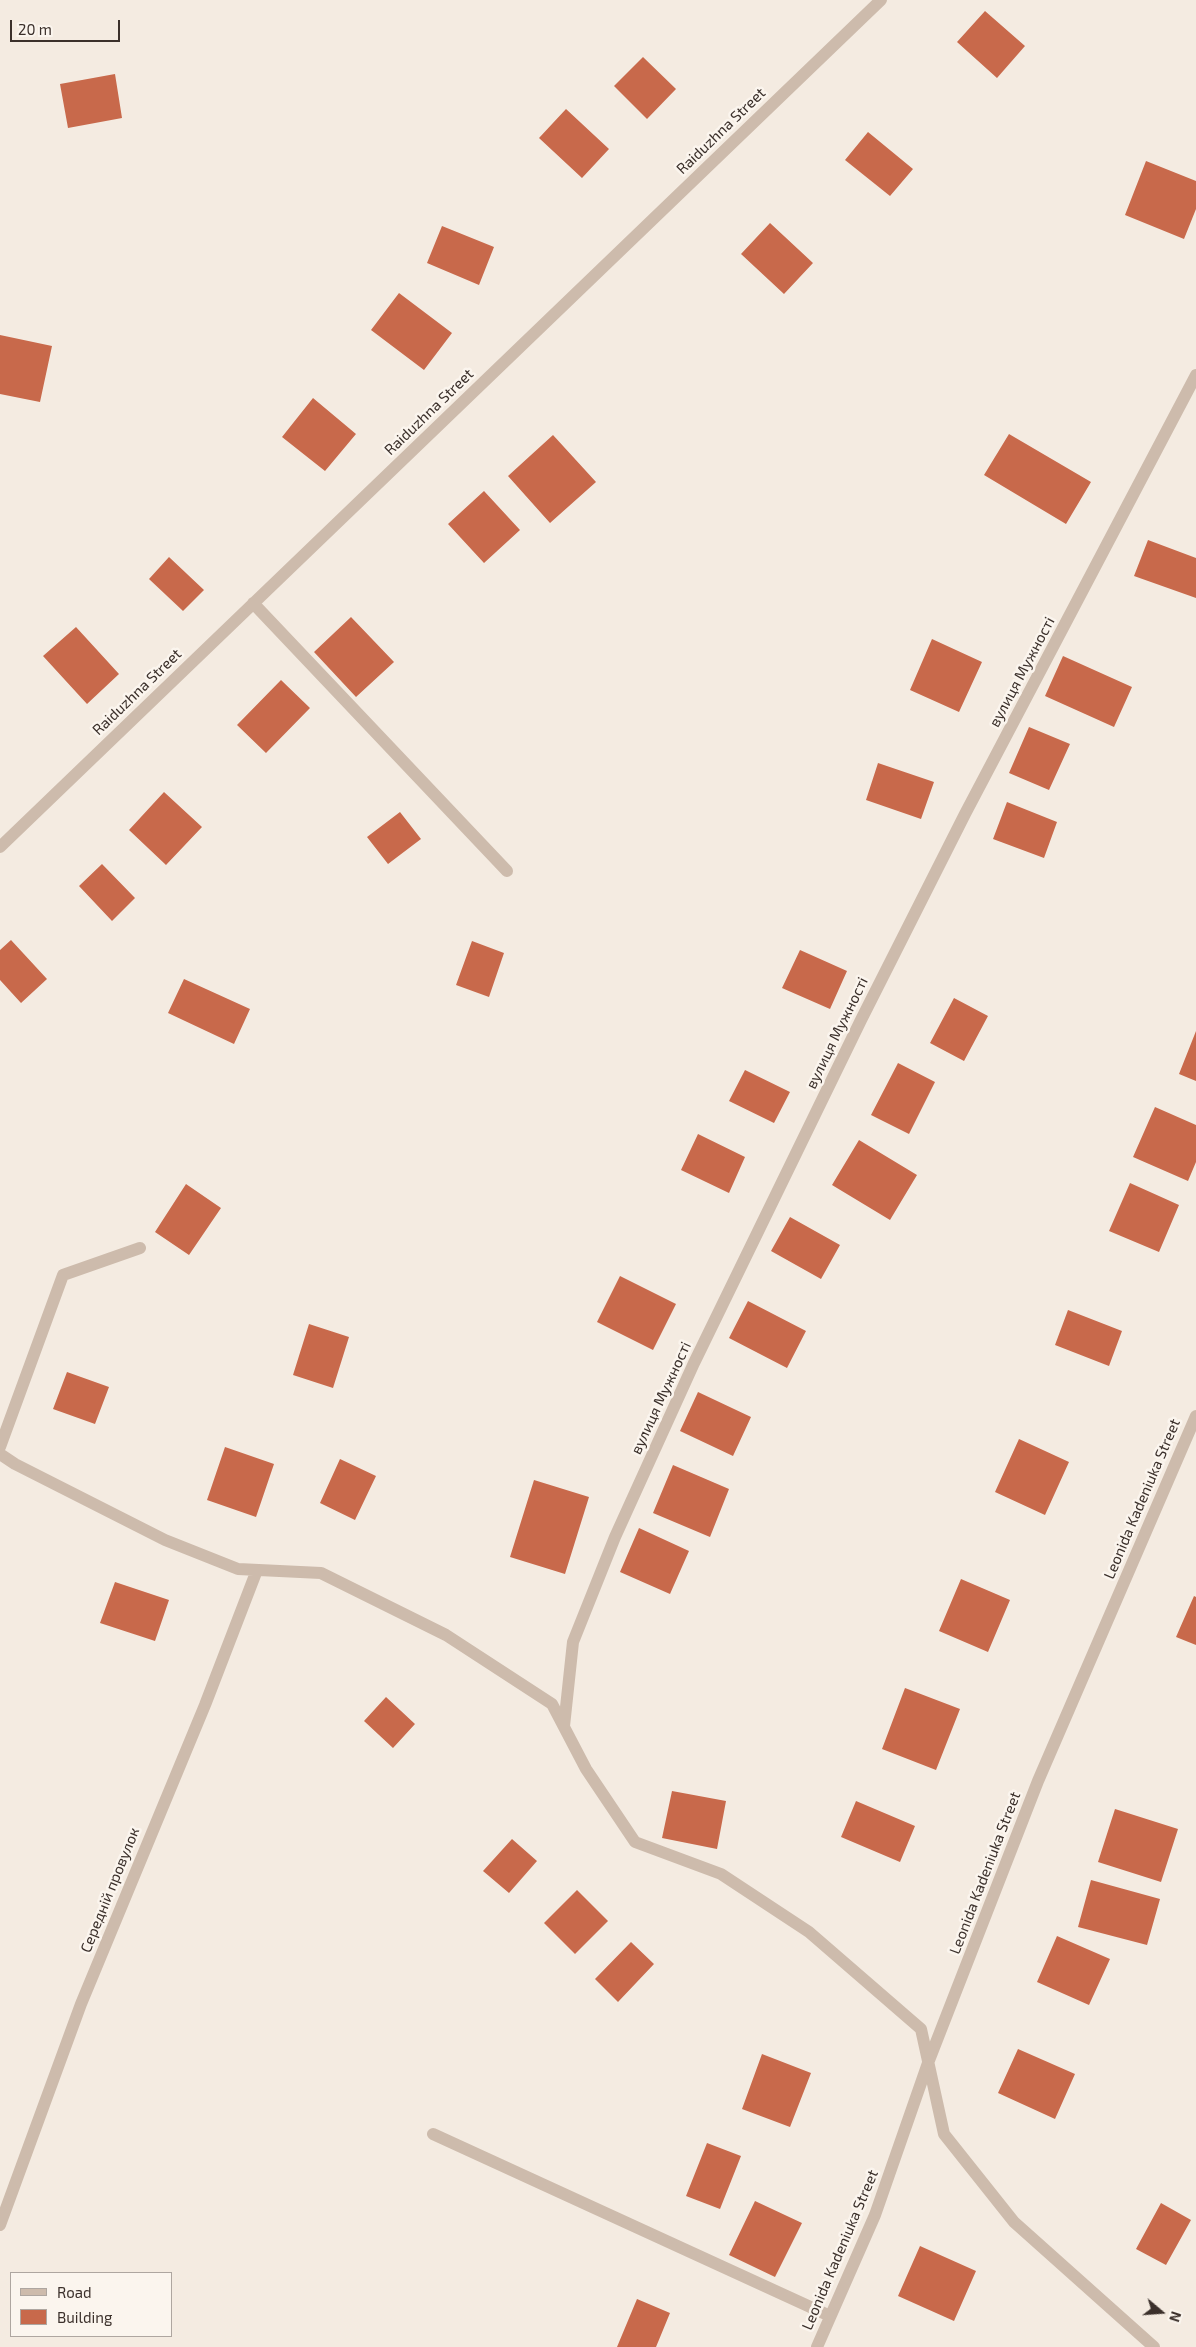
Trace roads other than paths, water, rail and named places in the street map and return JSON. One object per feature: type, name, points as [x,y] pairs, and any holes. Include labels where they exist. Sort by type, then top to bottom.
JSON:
[{"type":"street","name":"Raiduzhna Street","points":[[0,847],[881,0]]},
{"type":"street","name":"вулиця Мужності","points":[[564,1726],[573,1642],[615,1537],[694,1363],[861,1020],[965,814],[1196,375]]},
{"type":"street","points":[[253,603],[506,871]]},
{"type":"street","points":[[0,1447],[63,1275],[140,1248]]},
{"type":"street","name":"Leonida Kadeniuka Street","points":[[817,2347],[875,2215],[928,2062],[1038,1781],[1196,1416]]},
{"type":"street","points":[[0,1454],[15,1464],[165,1540],[238,1569],[321,1573],[446,1635],[552,1704],[586,1769],[635,1842],[721,1874],[809,1932],[921,2029],[944,2134],[1014,2222],[1154,2347]]},
{"type":"street","name":"Середній провулок","points":[[0,2225],[81,2004],[205,1705],[257,1570]]},
{"type":"street","points":[[433,2134],[830,2316]]}]
